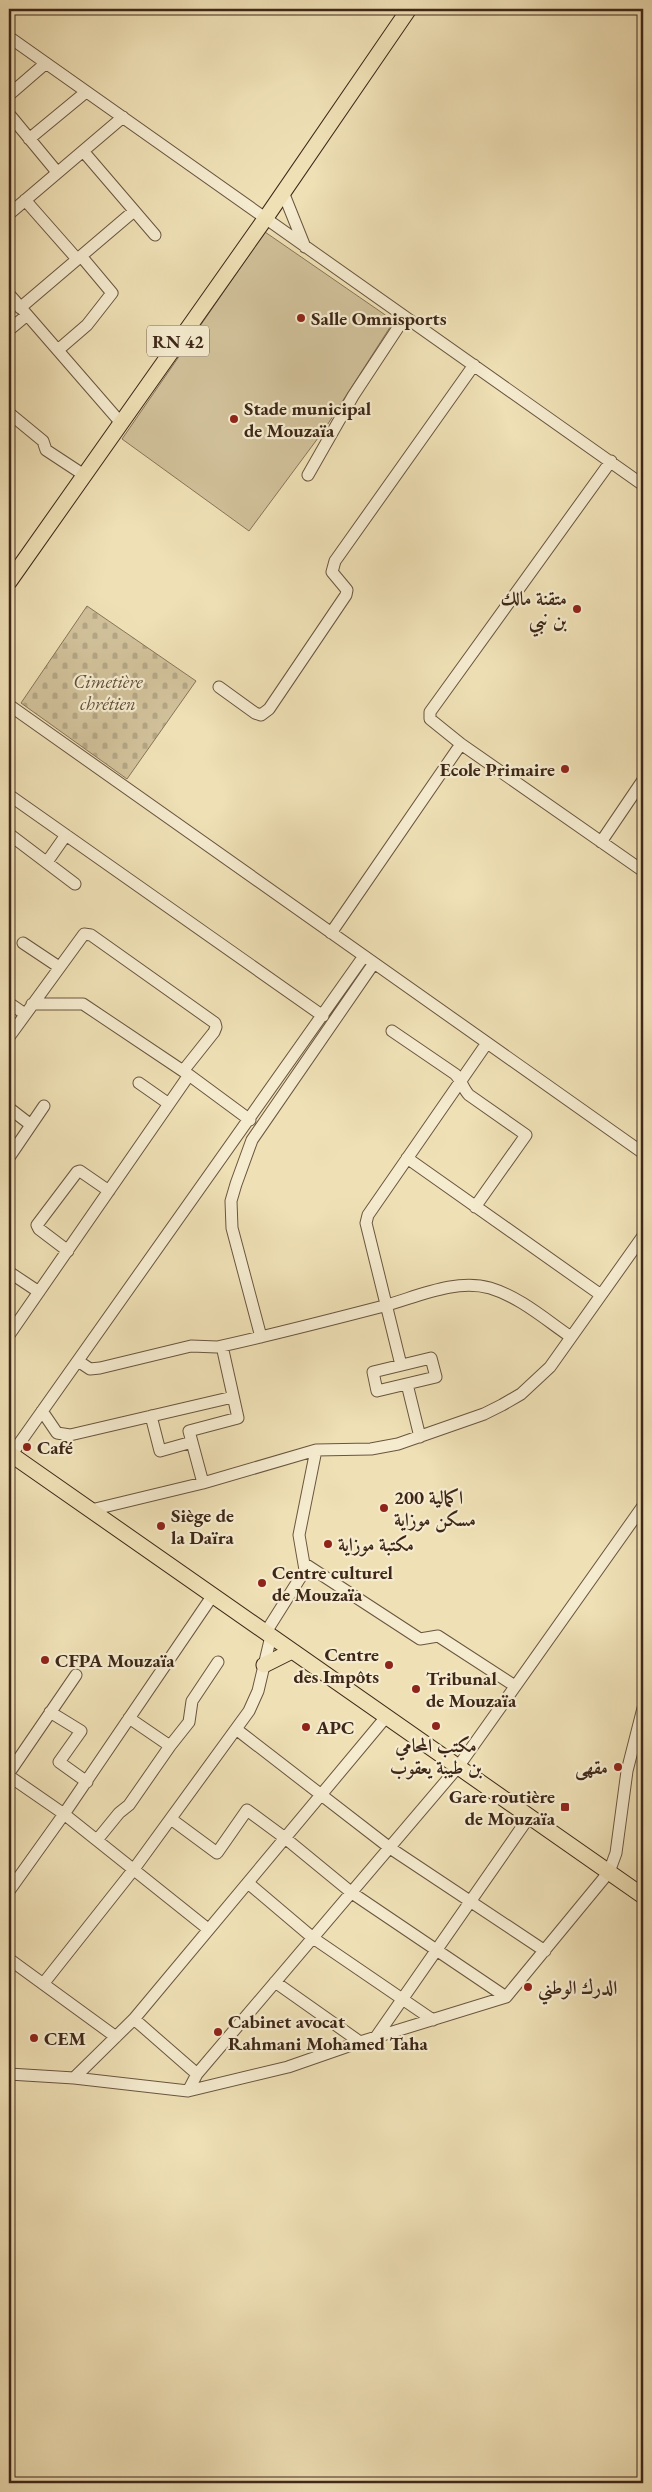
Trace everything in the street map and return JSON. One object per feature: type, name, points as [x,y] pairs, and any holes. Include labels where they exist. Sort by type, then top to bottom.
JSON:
[{"type":"main road","name":"RN 42","points":[[9,582],[265,219],[409,9]]},
{"type":"main road","points":[[10,1455],[643,1896]]},
{"type":"main road","points":[[264,1665],[292,1651]]},
{"type":"street","points":[[9,38],[643,485]]},
{"type":"street","points":[[9,95],[46,63]]},
{"type":"street","points":[[29,139],[86,92]]},
{"type":"street","points":[[9,114],[57,172]]},
{"type":"street","points":[[9,214],[123,117]]},
{"type":"street","points":[[83,151],[155,236]]},
{"type":"street","points":[[283,192],[305,247]]},
{"type":"street","points":[[25,200],[112,293],[87,325],[58,350]]},
{"type":"street","points":[[9,330],[24,311],[79,258],[134,210]]},
{"type":"street","points":[[9,294],[121,423]]},
{"type":"street","points":[[308,475],[353,396],[405,317]]},
{"type":"street","points":[[219,688],[256,713],[261,715],[269,709],[346,595],[347,590],[332,572],[335,562],[474,365]]},
{"type":"street","points":[[9,413],[43,441],[46,450],[84,475]]},
{"type":"street","points":[[611,461],[430,712],[430,719],[461,744],[643,871]]},
{"type":"street","points":[[9,705],[643,1153]]},
{"type":"street","points":[[331,933],[461,744]]},
{"type":"street","points":[[601,842],[642,783]]},
{"type":"street","points":[[9,795],[323,1016]]},
{"type":"street","points":[[9,834],[75,884]]},
{"type":"street","points":[[47,862],[66,835]]},
{"type":"street","points":[[9,1037],[81,936],[90,935],[215,1023],[216,1027],[186,1073],[169,1104],[9,1335]]},
{"type":"street","points":[[23,943],[59,967]]},
{"type":"street","points":[[10,1455],[250,1120],[364,956]]},
{"type":"street","points":[[261,1337],[232,1228],[231,1208],[236,1184],[258,1130],[374,963]]},
{"type":"street","points":[[9,1003],[25,1014]]},
{"type":"street","points":[[32,1004],[83,1004],[186,1073],[250,1120]]},
{"type":"street","points":[[392,1032],[455,1074],[462,1081],[464,1091],[468,1095],[526,1135],[476,1207]]},
{"type":"street","points":[[401,1365],[366,1223],[371,1208],[487,1043]]},
{"type":"street","points":[[139,1082],[169,1104]]},
{"type":"street","points":[[10,1156],[44,1106]]},
{"type":"street","points":[[9,1108],[32,1125]]},
{"type":"street","points":[[407,1158],[601,1296]]},
{"type":"street","points":[[68,1252],[39,1229],[37,1225],[77,1172],[80,1171],[109,1191]]},
{"type":"street","points":[[90,1510],[203,1483],[316,1450],[371,1448],[420,1437],[484,1414],[521,1394],[550,1367],[643,1236]]},
{"type":"street","points":[[9,1272],[39,1292]]},
{"type":"street","points":[[78,1361],[90,1368],[100,1368],[191,1346],[222,1346],[387,1305],[452,1286],[472,1285],[489,1288],[508,1295],[571,1337]]},
{"type":"street","points":[[203,1483],[189,1431],[238,1418],[222,1346]]},
{"type":"street","points":[[431,1358],[436,1377],[407,1384],[377,1391],[372,1372],[431,1358]]},
{"type":"street","points":[[407,1384],[420,1437]]},
{"type":"street","points":[[42,1411],[57,1433],[62,1435],[233,1397]]},
{"type":"street","points":[[151,1416],[160,1451],[192,1442]]},
{"type":"street","points":[[43,1984],[134,1869],[256,1699],[264,1665],[268,1634],[303,1576],[306,1564],[299,1535],[316,1450]]},
{"type":"street","points":[[188,2091],[198,2074],[458,1767],[643,1506]]},
{"type":"street","points":[[306,1564],[420,1639],[438,1636],[515,1686]]},
{"type":"street","points":[[9,1891],[87,1782],[212,1595]]},
{"type":"street","points":[[98,1840],[119,1813],[128,1805],[189,1722],[192,1702],[218,1662]]},
{"type":"street","points":[[76,1675],[9,1774],[98,1840],[208,1929]]},
{"type":"street","points":[[9,2074],[74,2078],[188,2091],[288,2067],[360,2042],[506,1997],[609,1872],[616,1853],[627,1771],[643,1708]]},
{"type":"street","points":[[50,1712],[81,1731],[59,1762],[87,1782]]},
{"type":"street","points":[[74,2078],[134,2019],[323,1795],[386,1717]]},
{"type":"street","points":[[130,1718],[170,1746]]},
{"type":"street","points":[[236,1729],[390,1848],[544,1951]]},
{"type":"street","points":[[170,1819],[217,1853],[247,1810],[285,1838],[352,1893],[506,1997]]},
{"type":"street","points":[[376,2037],[529,1817]]},
{"type":"street","points":[[248,1883],[313,1938],[433,2020]]},
{"type":"street","points":[[9,1959],[116,2037]]},
{"type":"street","points":[[275,1982],[360,2042]]},
{"type":"street","points":[[134,2019],[198,2074]]},
{"type":"green space","points":[[265,232],[394,321],[324,430],[249,531],[122,439]]},
{"type":"green space","name":"Cimetière chrétien","points":[[87,606],[196,681],[127,779],[21,703]]},
{"type":"place","name":"Salle Omnisports","points":[[301,318]]},
{"type":"place","name":"Stade municipal de Mouzaïa","points":[[234,419]]},
{"type":"place","name":"متقنة مالك بن نبي","points":[[577,609]]},
{"type":"place","name":"Ecole Primaire","points":[[565,769]]},
{"type":"place","name":"Café","points":[[27,1447]]},
{"type":"place","name":"اكمالية 200 مسكن موزاية","points":[[384,1508]]},
{"type":"place","name":"Siège de la Daïra","points":[[161,1526]]},
{"type":"place","name":"مكتبة موزاية","points":[[328,1544]]},
{"type":"place","name":"Centre culturel de Mouzaïa","points":[[262,1583]]},
{"type":"place","name":"CFPA Mouzaïa","points":[[45,1660]]},
{"type":"place","name":"Centre des Impôts","points":[[389,1665]]},
{"type":"place","name":"Tribunal de Mouzaïa","points":[[416,1689]]},
{"type":"place","name":"مكتب المحامي بن طيبة يعقوب","points":[[436,1726]]},
{"type":"place","name":"APC","points":[[306,1727]]},
{"type":"place","name":"مقهى","points":[[618,1767]]},
{"type":"place","name":"Gare routière de Mouzaïa","points":[[565,1807]]},
{"type":"place","name":"الدرك الوطني","points":[[528,1987]]},
{"type":"place","name":"Cabinet avocat Rahmani Mohamed Taha","points":[[218,2032]]},
{"type":"place","name":"CEM","points":[[34,2038]]}]
